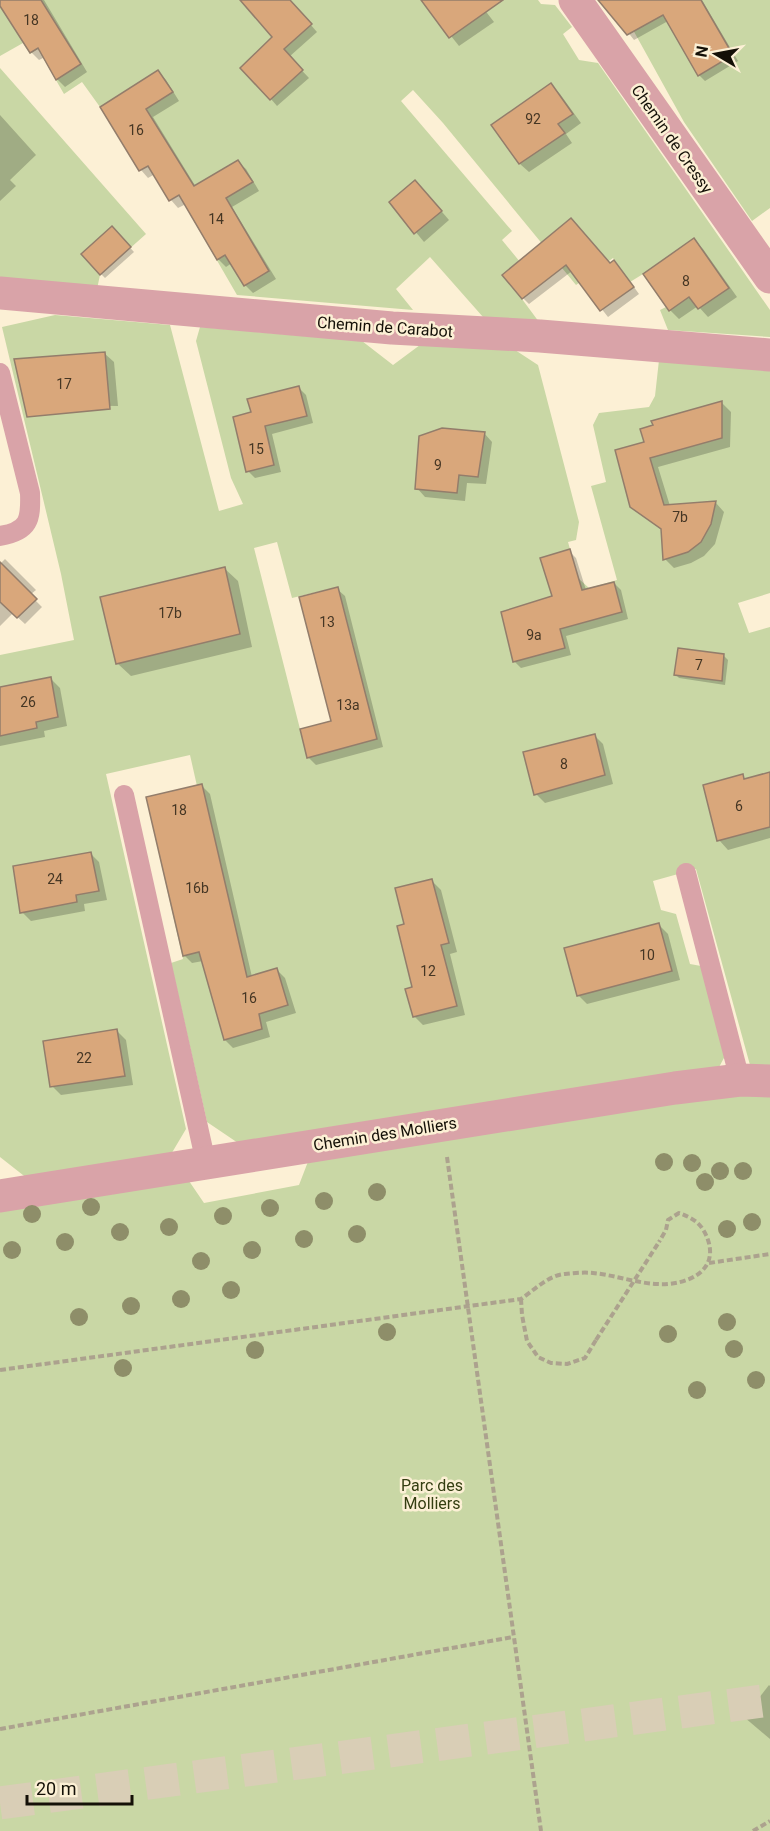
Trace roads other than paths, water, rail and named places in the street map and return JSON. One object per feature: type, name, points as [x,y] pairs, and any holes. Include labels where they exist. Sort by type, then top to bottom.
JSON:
[{"type":"street","name":"Chemin de Cressy","points":[[575,0],[770,278]]},
{"type":"street","name":"Chemin de Carabot","points":[[0,293],[392,328],[540,336],[770,355]]},
{"type":"street","name":"Chemin des Molliers","points":[[0,1196],[675,1088],[755,1080]]},
{"type":"lane","points":[[0,373],[30,493],[30,510],[26,525],[8,535],[0,536]]},
{"type":"lane","points":[[124,795],[206,1163]]},
{"type":"lane","points":[[686,873],[755,1080]]},
{"type":"tunnel","points":[[0,1803],[770,1700]]},
{"type":"park label","name":"Parc des Molliers","points":[[432,1494]]}]
